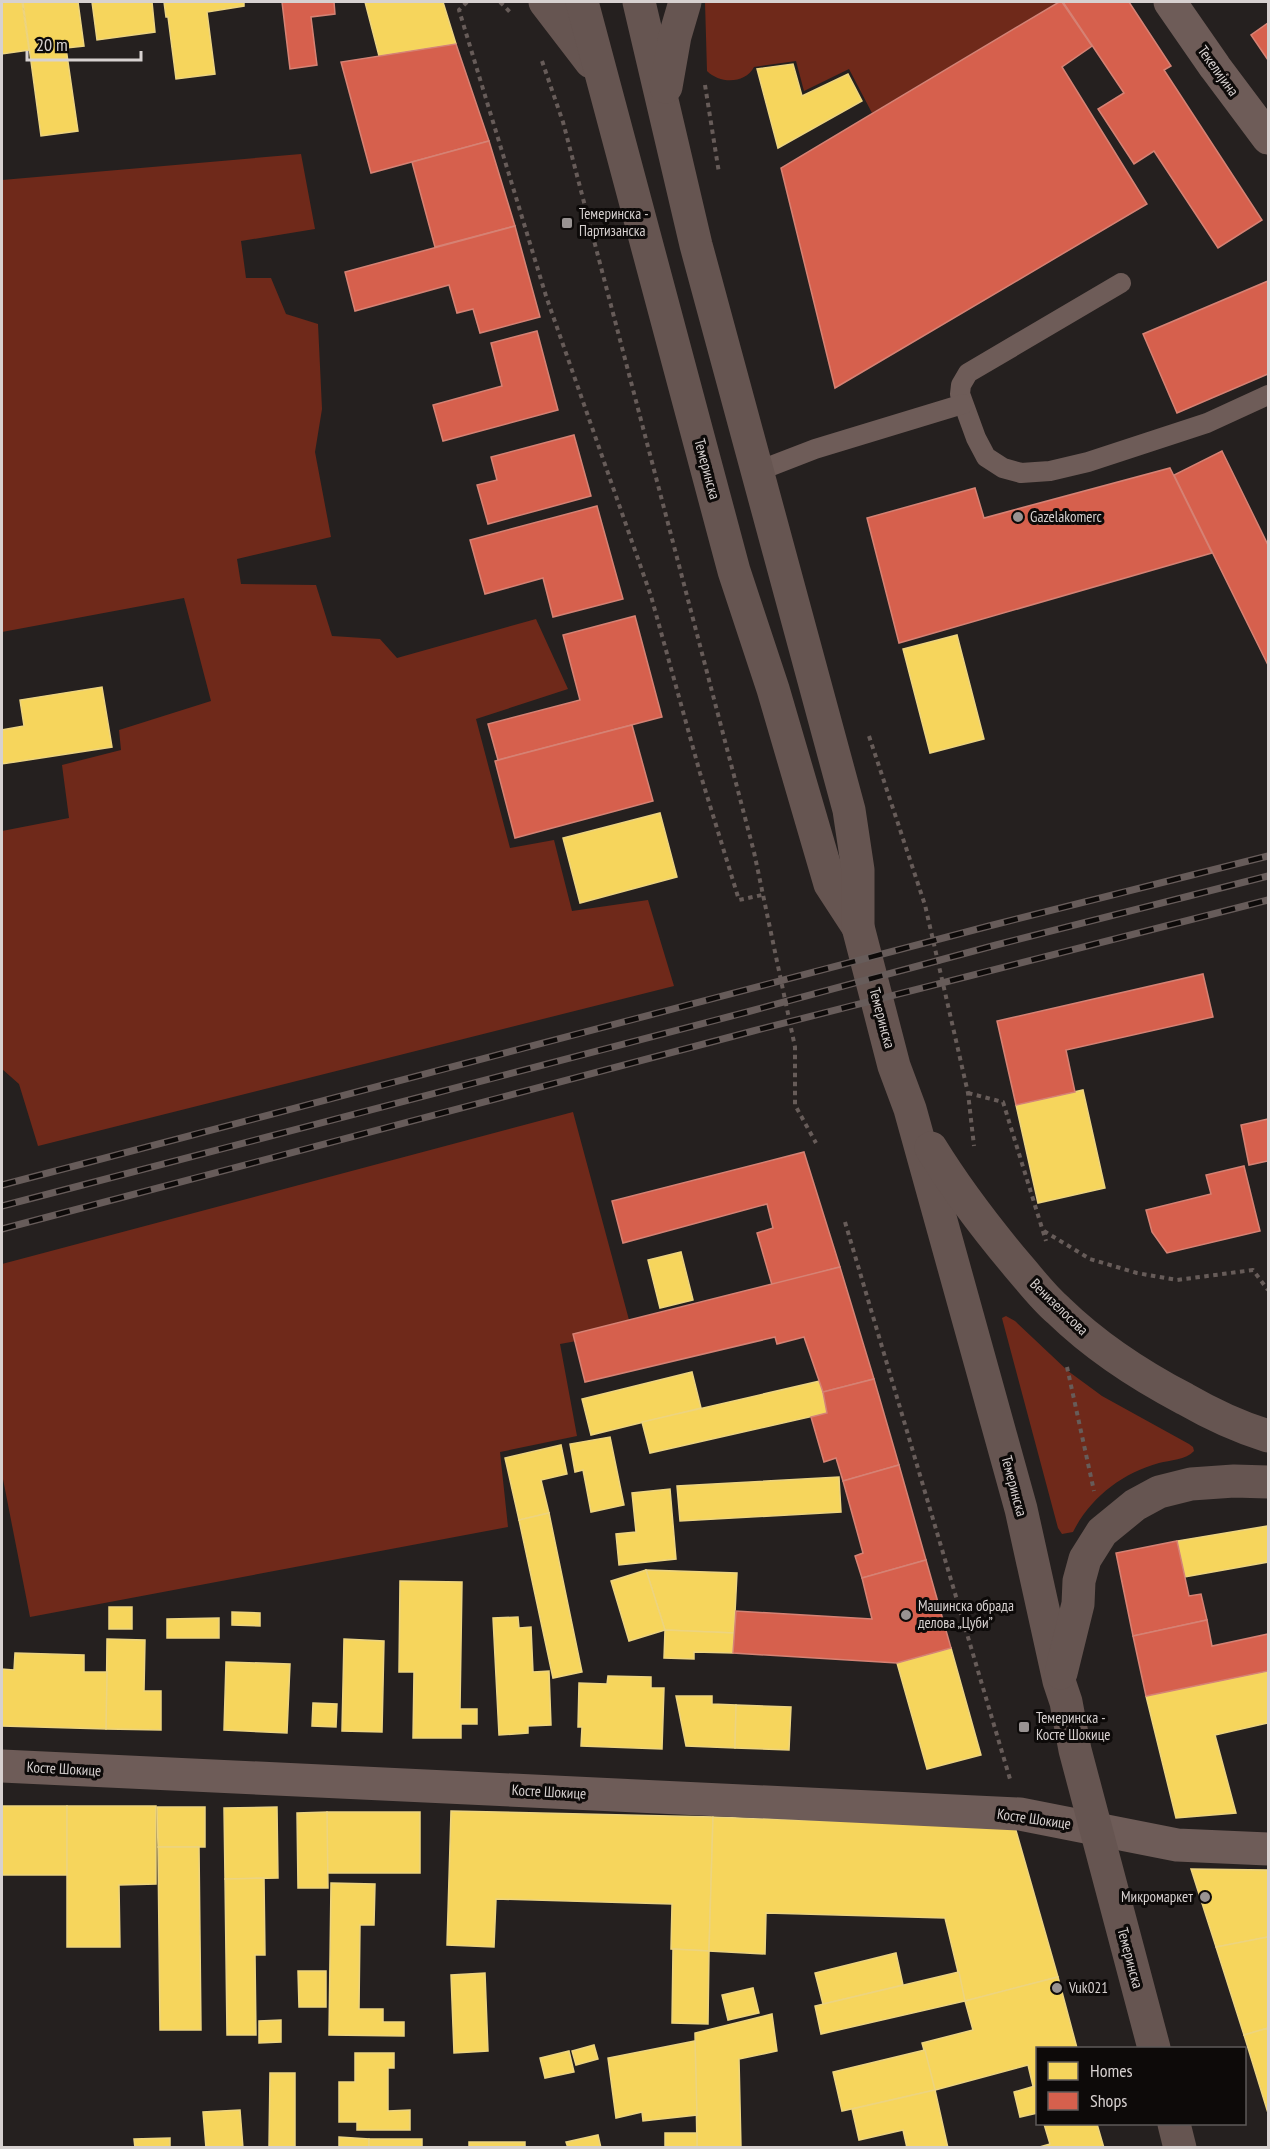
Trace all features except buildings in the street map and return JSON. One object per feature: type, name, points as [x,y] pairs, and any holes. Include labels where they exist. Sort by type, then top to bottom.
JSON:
[{"type":"main road","points":[[545,2],[602,77]]},
{"type":"main road","name":"Темеринска","points":[[582,2],[734,572],[773,689],[830,884],[858,927]]},
{"type":"main road","name":"Темеринска","points":[[639,2],[696,245],[849,810],[858,870],[858,927],[894,1066],[910,1109],[1021,1509],[1095,1829],[1153,2047]]},
{"type":"main road","points":[[663,100],[675,36],[685,2]]},
{"type":"main road","name":"Венизелосова","points":[[910,1109],[963,1198],[983,1225],[1058,1311],[1099,1345],[1146,1378],[1204,1410],[1269,1436]]},
{"type":"main road","points":[[1059,1681],[1078,1604],[1079,1581],[1085,1559],[1102,1532],[1135,1504],[1159,1492],[1191,1484],[1234,1481],[1269,1482]]},
{"type":"main road","points":[[1174,2125],[1180,2148]]},
{"type":"street","name":"Текелијина","points":[[1170,2],[1215,67],[1269,138]]},
{"type":"street","name":"Косте Шокице","points":[[2,1766],[1020,1814],[1177,1845],[1269,1849]]},
{"type":"lane","points":[[1121,283],[968,373],[961,385],[960,394],[976,438],[986,457],[1003,468],[1021,473],[1050,471],[1088,462],[1206,423],[1269,394]]},
{"type":"lane","points":[[758,471],[815,449],[963,404]]},
{"type":"path","points":[[467,2],[459,10],[546,296],[651,596],[700,773],[739,900],[762,895]]},
{"type":"path","points":[[500,2],[512,14]]},
{"type":"path","points":[[537,53],[563,122],[754,852],[795,1047],[795,1105],[816,1143]]},
{"type":"path","points":[[705,84],[721,183]]},
{"type":"path","points":[[868,732],[925,905],[968,1094],[975,1156]]},
{"type":"path","points":[[968,1094],[1004,1102],[1045,1237]]},
{"type":"path","points":[[845,1222],[1020,1814]]},
{"type":"path","points":[[1043,1231],[1090,1259],[1137,1273],[1177,1280],[1254,1270],[1269,1290]]},
{"type":"path","points":[[1068,1371],[1096,1499]]},
{"type":"shaded area","points":[[705,2],[1058,2],[872,113],[849,69],[804,91],[796,61],[754,67],[745,77],[739,79],[725,80],[712,75],[707,71]]},
{"type":"shaded area","points":[[301,154],[315,229],[241,241],[246,278],[271,278],[286,314],[318,324],[322,409],[315,452],[331,537],[237,559],[241,584],[316,585],[332,636],[380,639],[397,658],[536,619],[568,689],[476,719],[510,848],[554,840],[572,911],[648,900],[674,986],[38,1146],[19,1084],[2,1069],[2,831],[69,818],[62,765],[121,750],[119,730],[211,701],[184,598],[2,632],[2,180]]},
{"type":"shaded area","points":[[573,1112],[632,1331],[560,1344],[577,1436],[500,1452],[508,1527],[30,1617],[2,1474],[2,1264]]},
{"type":"shaded area","points":[[1006,1316],[1015,1321],[1068,1371],[1102,1396],[1189,1444],[1194,1451],[1182,1458],[1145,1467],[1120,1480],[1108,1488],[1088,1508],[1073,1532],[1062,1534],[1058,1528],[1003,1322],[1002,1318]]},
{"type":"railway","points":[[2,1185],[989,926],[1268,856]]},
{"type":"railway","points":[[2,1206],[996,945],[1268,876]]},
{"type":"railway","points":[[2,1229],[753,1031],[1268,900]]},
{"type":"place","name":"Темеринска - Партизанска","points":[[567,223]]},
{"type":"place","name":"Gazelakomerc","points":[[1018,517]]},
{"type":"place","name":"Машинска обрада делова „Цуби”","points":[[906,1615]]},
{"type":"place","name":"Темеринска - Косте Шокице","points":[[1024,1727]]},
{"type":"place","name":"Микромаркет","points":[[1205,1897]]},
{"type":"place","name":"Vuk021","points":[[1057,1988]]}]
